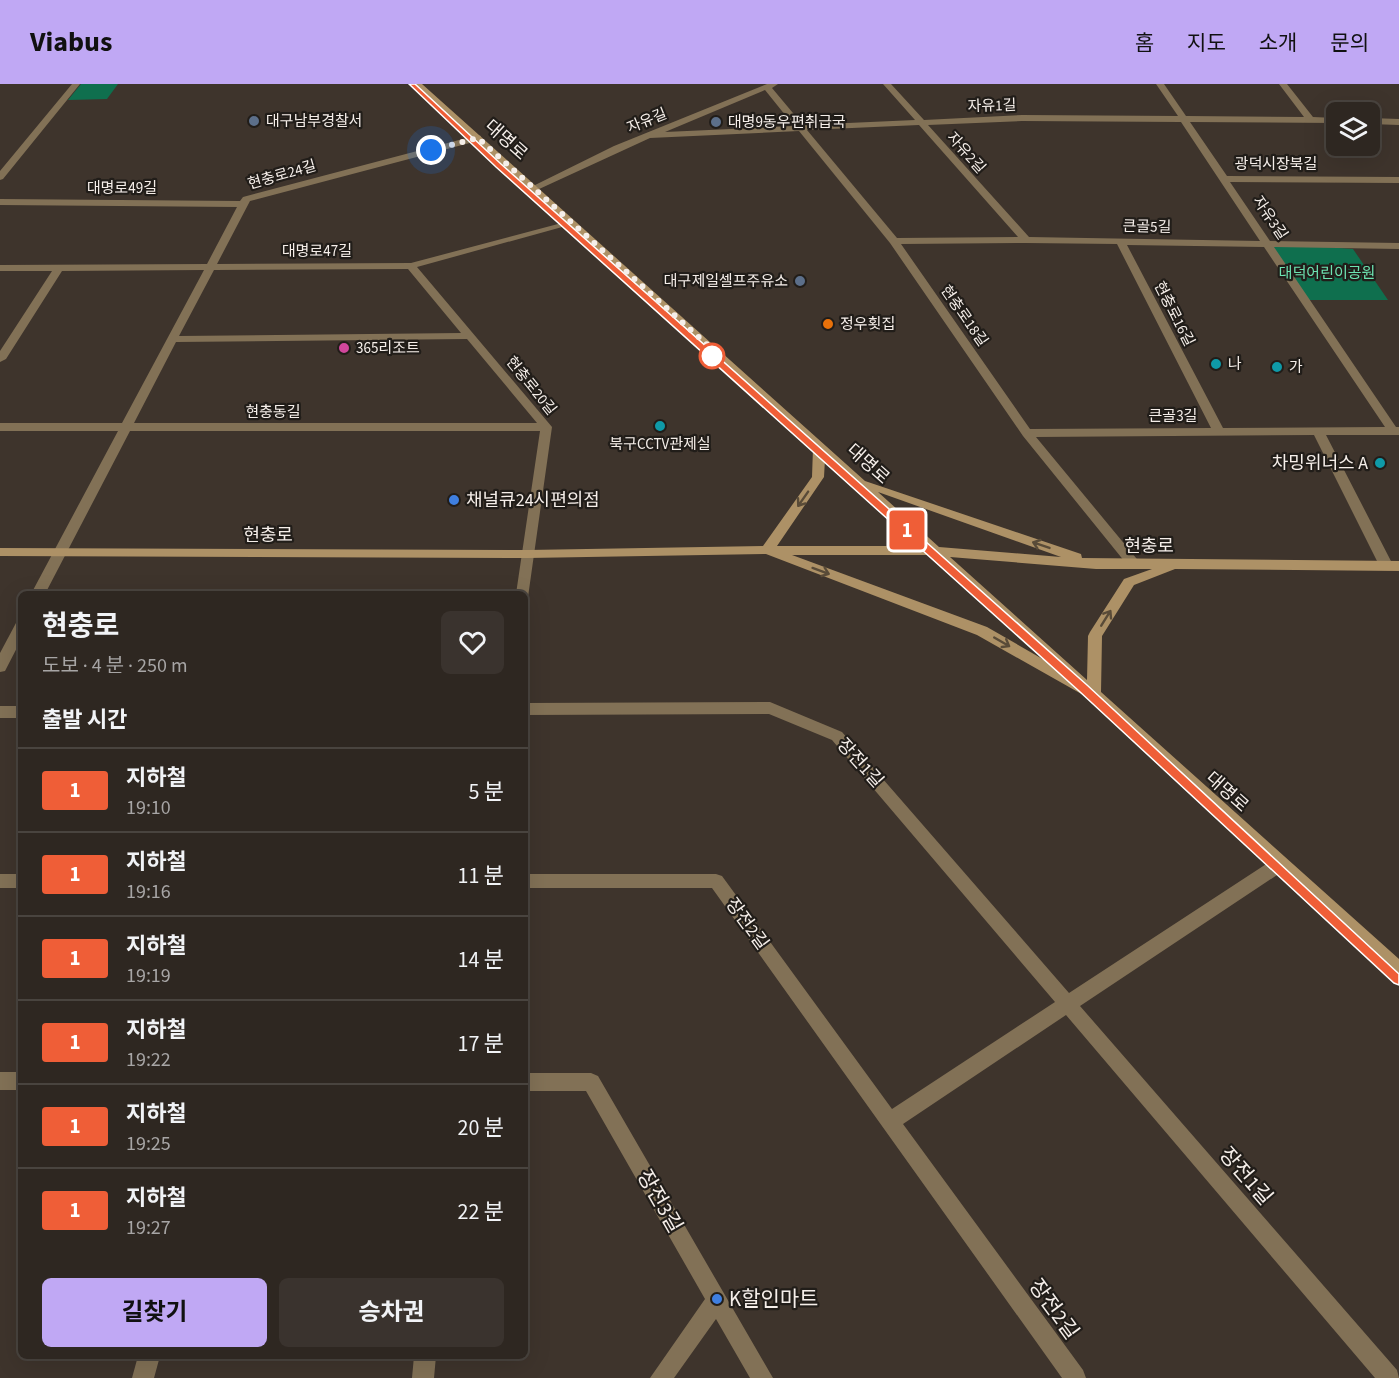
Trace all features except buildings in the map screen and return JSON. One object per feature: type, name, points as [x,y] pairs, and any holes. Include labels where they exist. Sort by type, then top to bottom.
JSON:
[{"type":"main road","name":"대명로","points":[[417,84],[1399,970]]},
{"type":"main road","points":[[819,445],[818,477],[766,550],[982,631],[1094,694],[1095,636],[1124,591],[1130,582],[1178,565]]},
{"type":"main road","points":[[860,482],[1096,564]]},
{"type":"main road","name":"현충로","points":[[0,552],[528,555],[766,550],[936,551],[1096,564],[1392,566]]},
{"type":"street","points":[[0,177],[76,84]]},
{"type":"street","name":"자유2길","points":[[887,84],[1026,240]]},
{"type":"street","name":"자유3길","points":[[1160,84],[1396,431]]},
{"type":"street","points":[[1283,84],[1310,119]]},
{"type":"street","name":"현충로18길","points":[[770,85],[801,129],[894,241],[1028,433],[1134,564]]},
{"type":"street","name":"자유길","points":[[534,188],[649,135],[770,85]]},
{"type":"street","name":"자유1길","points":[[649,135],[1022,118],[1326,120]]},
{"type":"street","points":[[1380,121],[1399,122]]},
{"type":"street","name":"현충로24길","points":[[40,591],[246,199],[478,138]]},
{"type":"street","name":"광덕시장북길","points":[[1226,179],[1399,180]]},
{"type":"street","name":"대명로49길","points":[[0,202],[244,204]]},
{"type":"street","name":"대명로47길","points":[[0,268],[411,266],[570,222]]},
{"type":"street","name":"큰골5길","points":[[894,241],[1026,240],[1399,246]]},
{"type":"street","name":"현충로16길","points":[[1120,241],[1219,432]]},
{"type":"street","name":"현충로20길","points":[[411,266],[546,427],[523,591]]},
{"type":"street","points":[[0,358],[59,268]]},
{"type":"street","points":[[173,339],[470,336]]},
{"type":"street","name":"현충동길","points":[[0,426],[546,427]]},
{"type":"street","points":[[1318,431],[1392,566]]},
{"type":"street","name":"큰골3길","points":[[1028,433],[1396,431]]},
{"type":"street","points":[[0,667],[18,633]]},
{"type":"street","name":"장전1길","points":[[528,709],[770,708],[837,736],[1389,1378]]},
{"type":"street","points":[[0,712],[18,712]]},
{"type":"street","points":[[890,1121],[1280,864]]},
{"type":"street","points":[[0,881],[18,881]]},
{"type":"street","name":"장전2길","points":[[528,881],[716,881],[1075,1378]]},
{"type":"street","points":[[0,1081],[18,1081]]},
{"type":"street","name":"장전3길","points":[[528,1082],[591,1082],[762,1378]]},
{"type":"street","points":[[661,1378],[717,1299]]},
{"type":"street","points":[[143,1378],[148,1359]]},
{"type":"street","points":[[423,1378],[425,1359]]},
{"type":"street","points":[[1396,1378],[1399,1366]]},
{"type":"green space","points":[[81,84],[118,84],[107,99],[68,100]]},
{"type":"green space","name":"대덕어린이공원","points":[[1269,243],[1353,249],[1388,300],[1307,300]]},
{"type":"metro line","name":"1","points":[[412,84],[498,165],[1083,688],[1399,978]]},
{"type":"place","name":"대구남부경찰서","points":[[254,121]]},
{"type":"place","name":"대명9동우편취급국","points":[[716,122]]},
{"type":"place","name":"대구제일셀프주유소","points":[[800,281]]},
{"type":"place","name":"정우횟집","points":[[828,324]]},
{"type":"place","name":"365리조트","points":[[344,348]]},
{"type":"place","name":"나","points":[[1216,364]]},
{"type":"place","name":"가","points":[[1277,367]]},
{"type":"place","name":"북구CCTV관제실","points":[[660,426]]},
{"type":"place","name":"차밍위너스 A","points":[[1380,463]]},
{"type":"place","name":"채널큐24시편의점","points":[[454,500]]},
{"type":"place","name":"K할인마트","points":[[717,1299]]},
{"type":"route","points":[[431,150],[478,138],[712,349],[712,356]]}]
